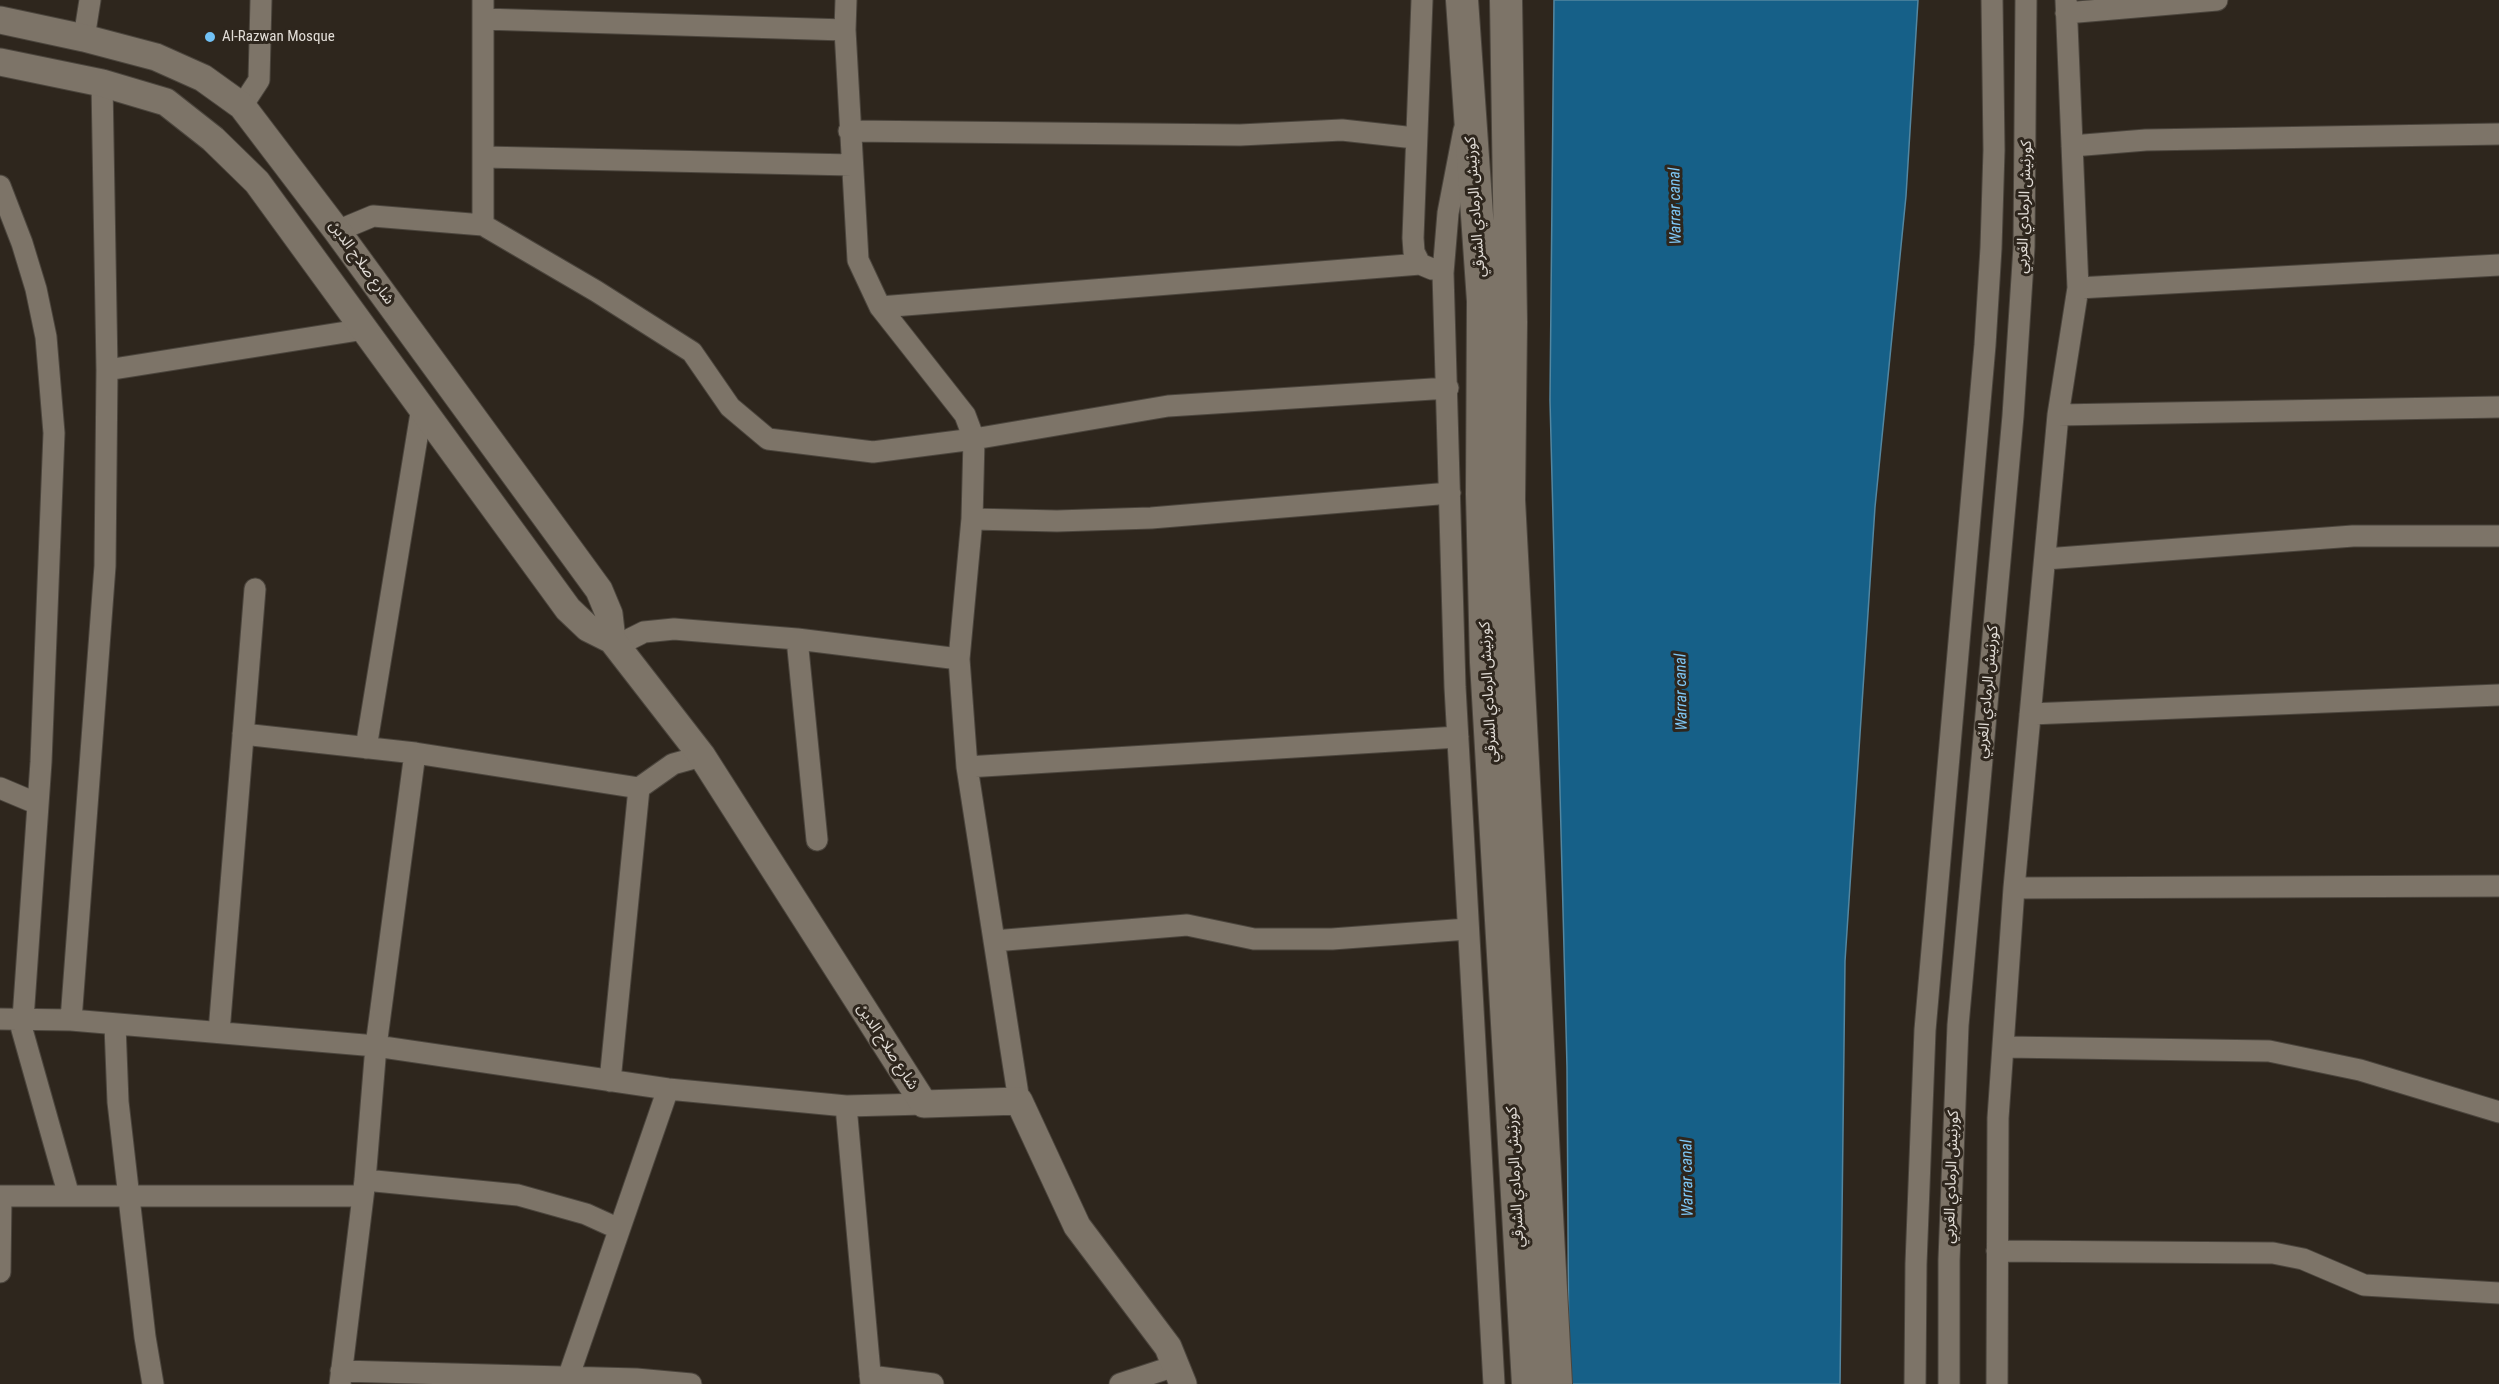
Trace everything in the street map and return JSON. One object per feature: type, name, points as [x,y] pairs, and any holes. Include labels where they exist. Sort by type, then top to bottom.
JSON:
[{"type":"main road","name":"كورنيش الرمادي الشرقي","points":[[1462,0],[1483,302],[1482,494],[1486,662],[1528,1384]]},
{"type":"main road","name":"كورنيش الرمادي الشرقي","points":[[1506,0],[1511,322],[1509,501],[1556,1384]]},
{"type":"street","points":[[84,38],[90,0]]},
{"type":"street","points":[[242,106],[260,80],[261,0]]},
{"type":"street","points":[[846,0],[849,131],[858,260],[880,307],[965,415],[974,439],[972,519],[959,659],[967,767],[1019,1101],[1077,1226],[1168,1347],[1179,1375],[1120,1384]]},
{"type":"street","points":[[1420,264],[1414,252],[1413,238],[1422,0]]},
{"type":"street","points":[[1915,1384],[1925,1030],[1971,509],[1991,248],[1994,150],[1992,0]]},
{"type":"street","name":"كورنيش الرمادي الغربي","points":[[1949,1384],[1949,1260],[1958,1025],[2004,511],[2024,247],[2026,0]]},
{"type":"street","points":[[1998,1384],[1996,1251],[1998,1118],[2005,1047],[2014,888],[2058,415],[2078,288],[2066,6],[2217,0]]},
{"type":"street","points":[[483,225],[483,10],[845,30]]},
{"type":"street","name":"شارع صلاح الدين","points":[[0,20],[84,38],[156,57],[203,78],[242,106],[338,231],[599,590],[609,614],[614,643]]},
{"type":"street","name":"شارع صلاح الدين","points":[[0,62],[102,83],[166,102],[213,139],[257,182],[568,609],[588,628],[614,643],[702,756],[924,1104],[1019,1101]]},
{"type":"street","points":[[64,1020],[105,566],[107,370],[102,83]]},
{"type":"street","points":[[1469,109],[1450,195],[1443,273],[1458,737],[1494,1384]]},
{"type":"street","points":[[849,131],[1240,135],[1342,130],[1415,138]]},
{"type":"street","points":[[2072,146],[2146,140],[2499,134]]},
{"type":"street","points":[[483,157],[852,165]]},
{"type":"street","points":[[0,186],[22,243],[36,289],[52,385],[54,433],[38,804],[17,1019],[75,1196]]},
{"type":"street","points":[[338,231],[373,216],[483,225],[597,291],[692,352],[730,407],[768,439],[873,452],[974,439],[1168,406],[1448,388]]},
{"type":"street","points":[[880,307],[1420,264],[1443,273]]},
{"type":"street","points":[[2078,288],[2499,265]]},
{"type":"street","points":[[107,370],[365,328]]},
{"type":"street","points":[[366,748],[422,407]]},
{"type":"street","points":[[2058,415],[2499,407]]},
{"type":"street","points":[[972,519],[1057,521],[1151,518],[1450,493]]},
{"type":"street","points":[[1971,509],[2004,511]]},
{"type":"street","points":[[2045,559],[2353,536],[2499,536]]},
{"type":"street","points":[[219,1032],[255,589]]},
{"type":"street","points":[[614,643],[644,632],[674,629],[797,639],[959,659]]},
{"type":"street","points":[[797,639],[817,840]]},
{"type":"street","points":[[2030,714],[2499,695]]},
{"type":"street","points":[[243,734],[415,753],[639,788],[673,764],[702,756]]},
{"type":"street","points":[[967,767],[1458,737]]},
{"type":"street","points":[[415,753],[376,1046],[364,1188],[340,1377],[568,1378],[691,1384]]},
{"type":"street","points":[[0,788],[38,804]]},
{"type":"street","points":[[610,1081],[639,788]]},
{"type":"street","points":[[2014,888],[2499,886]]},
{"type":"street","points":[[994,941],[1187,925],[1254,939],[1332,939],[1468,929]]},
{"type":"street","points":[[17,1019],[64,1020],[376,1046],[668,1089],[846,1106],[924,1104]]},
{"type":"street","points":[[115,1024],[119,1196],[153,1384]]},
{"type":"street","points":[[2005,1047],[2269,1051],[2360,1070],[2499,1112]]},
{"type":"street","points":[[568,1378],[668,1089]]},
{"type":"street","points":[[846,1106],[871,1380],[933,1384]]},
{"type":"street","points":[[0,1272],[1,1196],[119,1196],[364,1188],[518,1195],[586,1214],[619,1229]]},
{"type":"street","points":[[1996,1251],[2273,1253],[2303,1259],[2364,1285],[2499,1293]]},
{"type":"water","name":"Warrar canal","points":[[1554,0],[1918,0],[1906,196],[1875,507],[1845,961],[1840,1384],[1569,1384],[1567,1067],[1550,400]]},
{"type":"place","name":"Al-Razwan Mosque","points":[[210,37]]}]
